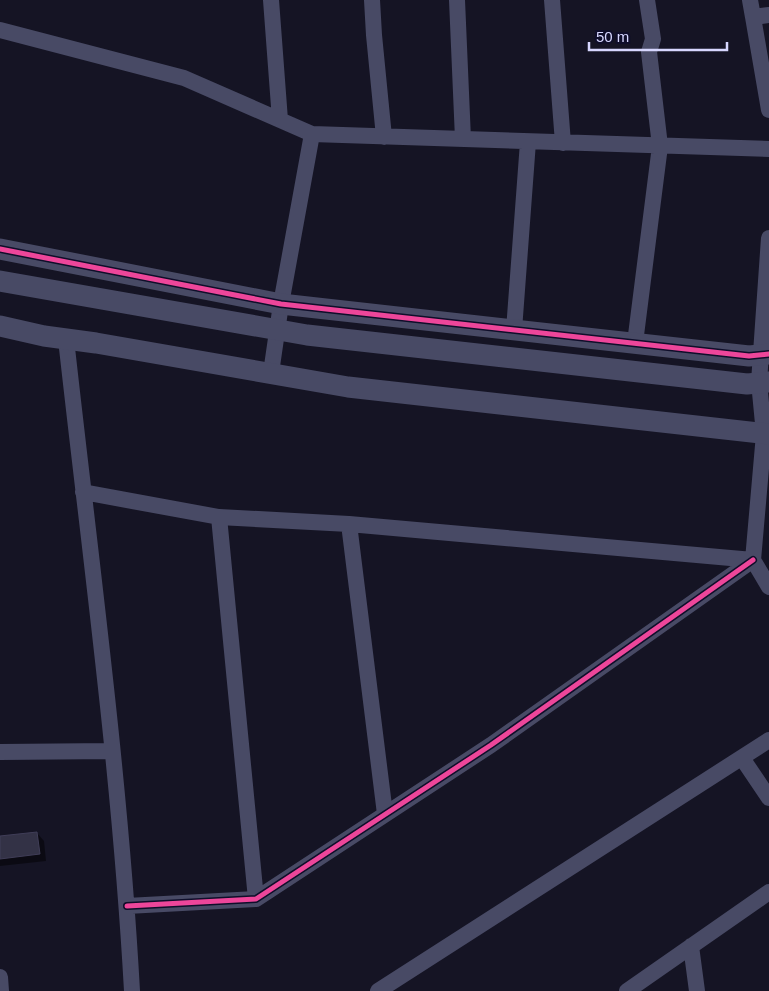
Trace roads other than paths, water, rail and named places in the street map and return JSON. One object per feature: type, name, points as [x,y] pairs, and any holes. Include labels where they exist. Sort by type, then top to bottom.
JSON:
[{"type":"street","points":[[271,0],[280,120]]},
{"type":"street","points":[[372,0],[384,137]]},
{"type":"street","points":[[457,0],[463,139]]},
{"type":"street","points":[[552,0],[563,143]]},
{"type":"street","points":[[635,343],[660,146],[650,52],[653,40],[647,0]]},
{"type":"street","points":[[750,0],[761,16],[769,110]]},
{"type":"street","points":[[0,30],[184,78],[312,134],[769,149]]},
{"type":"street","points":[[271,373],[281,304],[312,134]]},
{"type":"street","points":[[514,330],[528,142]]},
{"type":"street","points":[[769,238],[764,382],[767,434],[753,560],[769,587]]},
{"type":"street","points":[[0,249],[281,304],[749,356],[765,354]]},
{"type":"street","points":[[0,281],[307,336],[747,384],[764,382]]},
{"type":"street","points":[[0,326],[44,336],[96,342],[348,387],[767,434]]},
{"type":"street","points":[[66,339],[112,751],[127,906],[132,991]]},
{"type":"street","points":[[83,492],[219,517],[349,524],[753,560]]},
{"type":"street","points":[[219,517],[256,899]]},
{"type":"street","points":[[349,524],[385,814]]},
{"type":"street","points":[[127,906],[256,899],[491,744],[753,560]]},
{"type":"street","points":[[378,991],[769,740]]},
{"type":"street","points":[[0,752],[112,751]]},
{"type":"street","points":[[742,758],[769,798]]},
{"type":"street","points":[[627,991],[769,892]]},
{"type":"street","points":[[691,946],[697,991]]},
{"type":"street","points":[[0,977],[1,991]]}]
